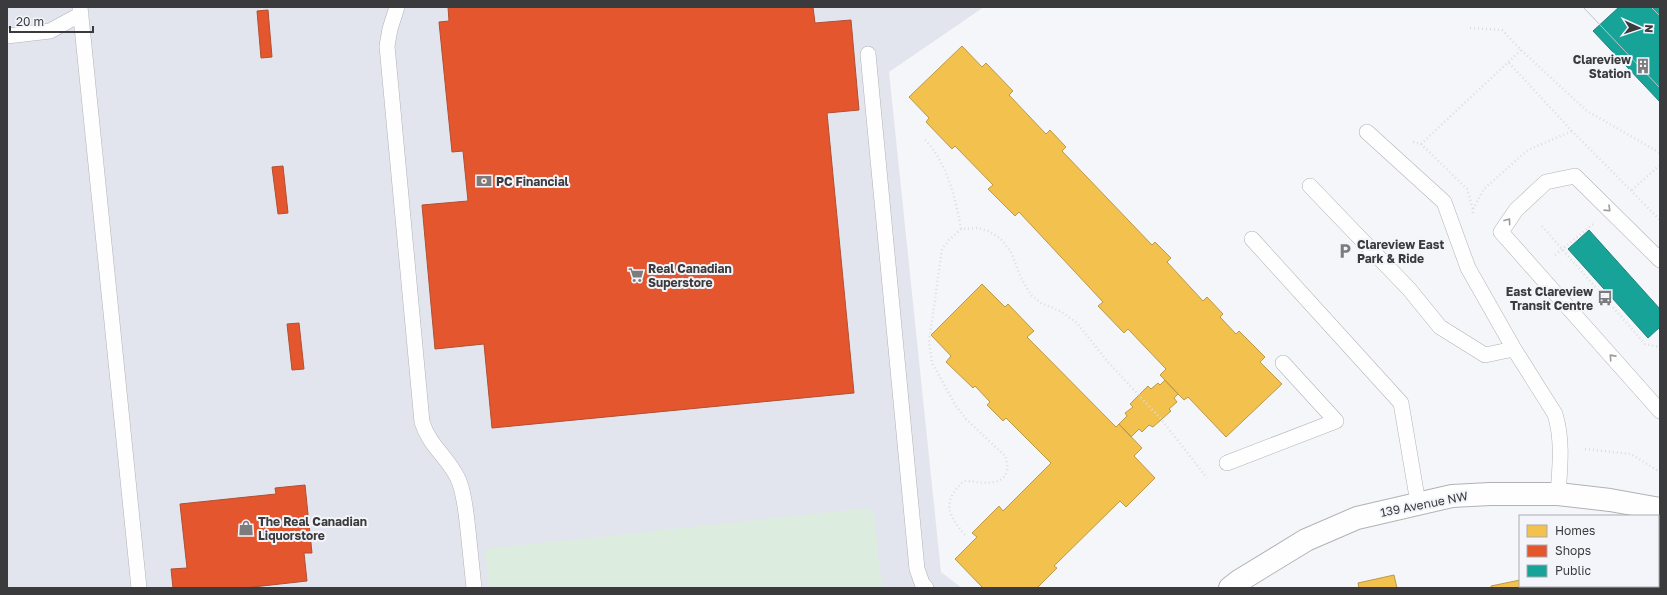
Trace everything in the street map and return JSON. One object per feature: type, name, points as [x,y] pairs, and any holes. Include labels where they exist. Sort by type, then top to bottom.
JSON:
[{"type":"street","name":"139 Avenue NW","points":[[1230,588],[1306,540],[1357,518],[1452,496],[1482,494],[1558,494],[1610,500],[1660,509]]},
{"type":"lane","points":[[397,7],[390,29],[387,46],[422,422],[431,443],[452,467],[465,501],[474,588]]},
{"type":"lane","points":[[7,36],[50,31],[81,11],[139,588]]},
{"type":"lane","points":[[868,54],[917,569],[922,583],[926,588]]},
{"type":"lane","points":[[1367,132],[1444,202],[1468,268],[1514,349],[1555,414],[1559,426],[1560,448],[1558,494]]},
{"type":"lane","points":[[1660,260],[1575,176],[1546,182],[1516,210],[1501,232],[1660,411]]},
{"type":"lane","points":[[1310,186],[1409,289],[1440,327],[1486,355],[1514,349]]},
{"type":"lane","points":[[1252,239],[1401,403],[1418,504]]},
{"type":"lane","points":[[1227,463],[1336,421],[1283,363]]},
{"type":"path","points":[[1470,28],[1502,30],[1521,50],[1587,111],[1660,153]]},
{"type":"path","points":[[1421,144],[1509,63],[1521,50]]},
{"type":"path","points":[[1509,63],[1572,131],[1660,220]]},
{"type":"path","points":[[1473,216],[1473,209],[1484,189],[1528,150],[1572,131]]},
{"type":"path","points":[[925,140],[942,163],[950,184],[961,229]]},
{"type":"path","points":[[1632,190],[1660,165]]},
{"type":"path","points":[[1555,255],[1594,222]]},
{"type":"path","points":[[1542,226],[1645,344],[1660,347]]},
{"type":"path","points":[[965,535],[949,511],[949,501],[953,491],[964,481],[975,481],[990,484],[1001,479],[1007,470],[1006,457],[966,419],[956,406],[932,363],[929,342],[942,248],[961,229],[978,228],[988,231],[1000,238],[1011,252],[1021,278],[1031,295],[1041,303],[1060,310],[1077,323],[1108,362],[1162,419],[1207,478]]},
{"type":"path","points":[[1585,449],[1631,454],[1660,472]]},
{"type":"shaded area","points":[[7,7],[984,7],[889,72],[941,572],[962,588],[7,588]]},
{"type":"green space","points":[[868,508],[874,515],[882,588],[489,588],[485,549]]},
{"type":"building: Homes","points":[[962,46],[982,67],[986,63],[1013,91],[1009,95],[1046,134],[1050,130],[1066,147],[1062,151],[1152,245],[1155,242],[1171,258],[1167,262],[1203,301],[1207,297],[1223,314],[1220,317],[1236,334],[1239,331],[1265,357],[1260,362],[1282,384],[1226,437],[1188,397],[1184,400],[1160,375],[1166,369],[1128,329],[1124,333],[1098,306],[1103,302],[1019,212],[1015,216],[988,189],[993,185],[955,146],[952,149],[926,122],[929,118],[909,97]]},
{"type":"building: Homes","points":[[982,284],[1005,307],[1008,304],[1034,331],[1027,337],[1116,427],[1119,424],[1142,448],[1134,456],[1155,478],[1126,507],[1120,501],[1054,566],[1057,568],[1037,588],[983,588],[955,559],[977,537],[972,533],[999,506],[1003,511],[1051,463],[1006,418],[1003,421],[987,405],[990,402],[975,386],[973,388],[946,362],[951,356],[931,335]]},
{"type":"building: Homes","points":[[1165,380],[1178,394],[1174,398],[1177,402],[1169,409],[1171,411],[1153,427],[1149,425],[1142,432],[1139,429],[1131,437],[1119,424],[1127,416],[1125,413],[1133,407],[1130,404],[1148,386],[1151,389],[1158,383],[1160,385]]},
{"type":"building: Homes","points":[[1394,575],[1397,588],[1359,588],[1358,583]]},
{"type":"building: Homes","points":[[1519,580],[1519,587],[1566,587],[1491,588],[1491,586]]},
{"type":"building: Shops","name":"Real Canadian Superstore","points":[[448,7],[813,7],[815,23],[851,20],[859,110],[827,113],[854,393],[492,428],[484,344],[435,349],[422,205],[468,201],[463,151],[452,152],[439,22],[449,21]]},
{"type":"building: Shops","points":[[268,10],[272,57],[261,58],[257,11]]},
{"type":"building: Shops","points":[[283,166],[288,213],[278,214],[272,167]]},
{"type":"building: Shops","points":[[299,323],[304,369],[292,370],[287,324]]},
{"type":"building: Shops","name":"The Real Canadian Liquorstore","points":[[305,485],[312,553],[304,553],[307,581],[244,588],[173,588],[171,569],[187,568],[180,504],[276,494],[275,488]]},
{"type":"building: Public","name":"Clareview Station","points":[[1619,7],[1660,7],[1660,102],[1593,31]]},
{"type":"building: Public","points":[[1589,230],[1660,309],[1660,327],[1648,338],[1568,249]]},
{"type":"tram line","points":[[1583,7],[1660,88]]},
{"type":"tram line","points":[[1651,7],[1660,16]]},
{"type":"place","name":"Clareview Station","points":[[1643,66]]},
{"type":"place","name":"PC Financial","points":[[484,181]]},
{"type":"place","name":"Clareview East Park & Ride","points":[[1345,251]]},
{"type":"place","name":"Real Canadian Superstore","points":[[636,275]]},
{"type":"place","name":"East Clareview Transit Centre","points":[[1605,298]]},
{"type":"place","name":"The Real Canadian Liquorstore","points":[[246,528]]}]
